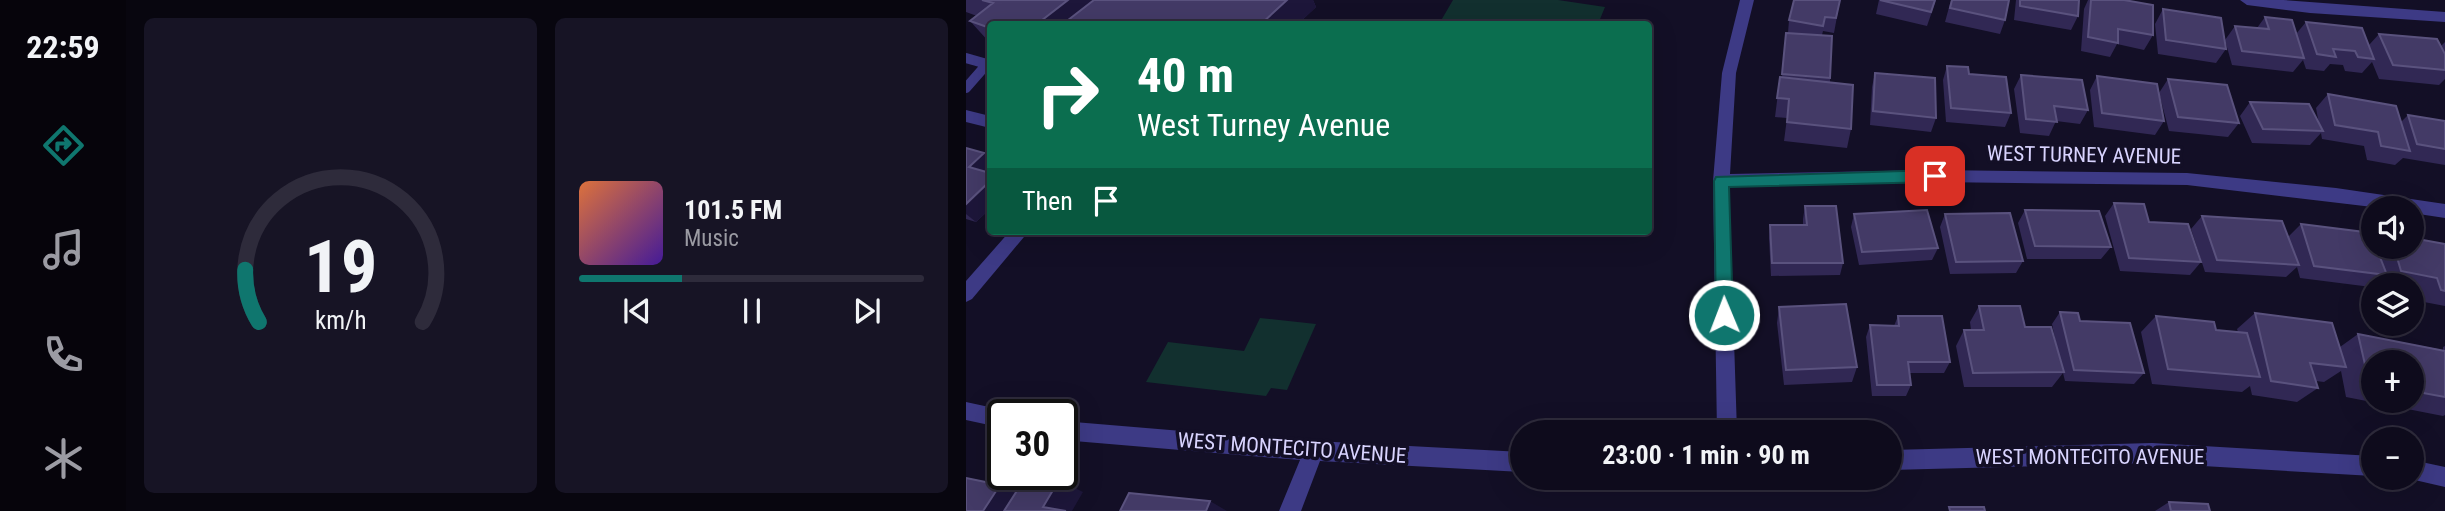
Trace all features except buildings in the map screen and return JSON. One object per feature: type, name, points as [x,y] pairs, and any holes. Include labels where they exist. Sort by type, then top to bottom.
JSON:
[{"type":"street","points":[[1727,420],[1721,181],[1730,73],[1746,0]]},
{"type":"street","points":[[2247,0],[2445,17]]},
{"type":"street","points":[[966,116],[987,120]]},
{"type":"street","name":"WEST TURNEY AVENUE","points":[[1721,181],[1935,176],[2187,179],[2336,195],[2445,211]]},
{"type":"street","points":[[966,294],[1017,235]]},
{"type":"street","points":[[966,411],[987,416]]},
{"type":"street","name":"WEST MONTECITO AVENUE","points":[[1078,431],[1314,450],[1510,461]]},
{"type":"street","points":[[1290,511],[1314,450]]},
{"type":"street","name":"WEST MONTECITO AVENUE","points":[[1902,460],[2152,453],[2361,465]]},
{"type":"street","points":[[2424,473],[2445,477]]},
{"type":"lane","points":[[966,58],[987,64],[966,88]]},
{"type":"green space","points":[[1453,0],[1558,0],[1605,7],[1599,21],[1441,21]]},
{"type":"green space","points":[[1260,318],[1316,324],[1287,390],[1271,388],[1266,396],[1146,382],[1168,342],[1244,351]]},
{"type":"route","points":[[1724,315],[1721,181],[1935,176]]}]
